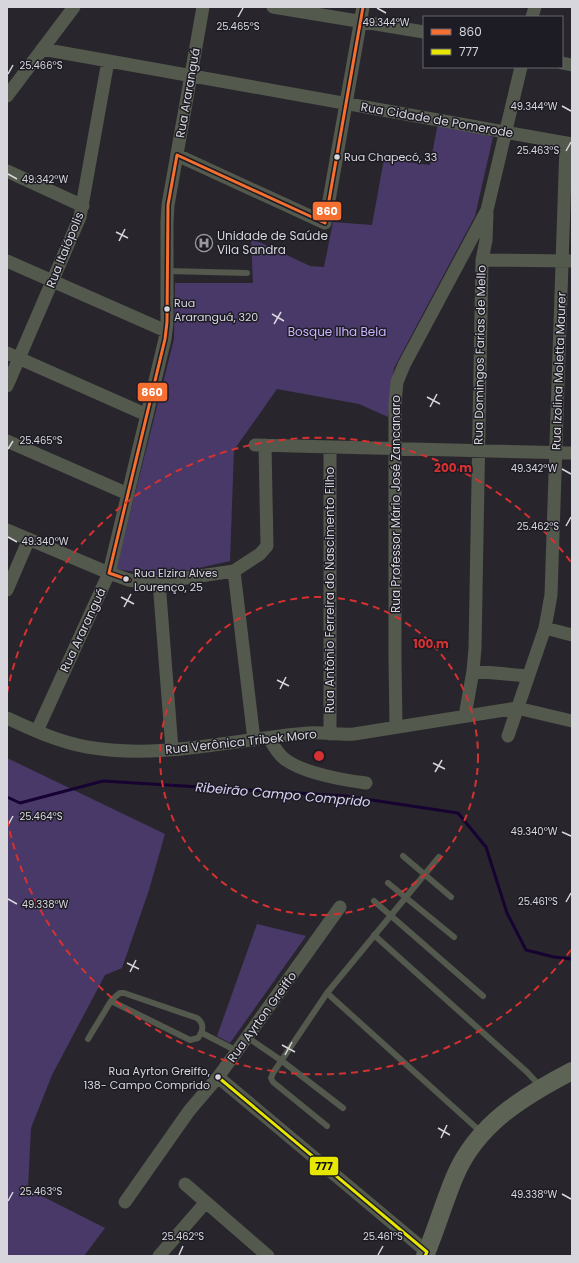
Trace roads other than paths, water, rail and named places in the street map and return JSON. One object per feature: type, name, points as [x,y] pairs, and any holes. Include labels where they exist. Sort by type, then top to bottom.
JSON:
[{"type":"main road","points":[[426,1254],[455,1176],[472,1146],[482,1133],[510,1108],[541,1088],[572,1071]]},
{"type":"street","points":[[7,96],[74,7]]},
{"type":"street","name":"Rua Araranguá","points":[[37,731],[109,573],[147,415],[166,331],[167,213],[203,7]]},
{"type":"street","points":[[273,7],[423,32]]},
{"type":"street","points":[[177,155],[325,222],[363,7]]},
{"type":"street","name":"Rua Cidade de Pomerode","points":[[42,49],[569,144]]},
{"type":"street","name":"Rua Itaiópolis","points":[[7,386],[77,227],[83,206],[108,61]]},
{"type":"street","name":"Rua Professor Mário José Zancanaro","points":[[396,727],[396,393],[400,374],[487,210],[521,68]]},
{"type":"street","name":"Rua Izolina Moletta Maurer","points":[[508,736],[545,628],[549,611],[553,578],[556,452],[567,261],[569,144]]},
{"type":"street","points":[[7,171],[83,206]]},
{"type":"street","name":"Rua Domingos Farias de Mello","points":[[466,716],[476,640],[482,260],[486,240],[487,210]]},
{"type":"street","points":[[482,260],[567,261]]},
{"type":"street","points":[[7,261],[166,331]]},
{"type":"street","points":[[7,353],[147,415]]},
{"type":"street","points":[[7,441],[128,494]]},
{"type":"street","points":[[7,530],[129,580],[158,582],[234,571],[260,554],[267,546],[260,445],[572,453]]},
{"type":"street","name":"Rua Antônio Ferreira do Nascimento Filho","points":[[330,446],[330,734]]},
{"type":"street","points":[[7,590],[29,539]]},
{"type":"street","points":[[234,571],[254,740]]},
{"type":"street","points":[[158,582],[172,749]]},
{"type":"street","points":[[545,628],[572,635]]},
{"type":"street","points":[[473,671],[528,676]]},
{"type":"street","name":"Rua Verônica Tribek Moro","points":[[7,718],[52,738],[71,743],[103,749],[138,752],[310,733],[354,734],[517,708],[572,721]]},
{"type":"street","points":[[269,738],[285,760],[335,778],[366,783]]},
{"type":"street","name":"Rua Ayrton Greiffo","points":[[124,1202],[189,1111],[237,1051],[340,907]]},
{"type":"street","points":[[218,1076],[426,1254]]},
{"type":"street","points":[[185,1184],[265,1255]]},
{"type":"street","points":[[159,1256],[206,1202]]},
{"type":"lane","points":[[166,272],[247,272]]},
{"type":"lane","points":[[403,856],[451,897]]},
{"type":"lane","points":[[327,1126],[273,1082],[273,1073],[327,993],[439,857]]},
{"type":"lane","points":[[388,883],[454,937]]},
{"type":"lane","points":[[374,901],[483,996]]},
{"type":"lane","points":[[374,935],[527,1072],[541,1088]]},
{"type":"lane","points":[[88,1039],[111,1001],[120,993],[124,993],[197,1018],[201,1020],[203,1025],[202,1033],[198,1038],[190,1040],[111,1001]]},
{"type":"lane","points":[[327,993],[482,1133]]},
{"type":"lane","points":[[202,1033],[237,1051]]},
{"type":"lane","points":[[247,1037],[282,1061],[343,1108]]},
{"type":"waterway","name":"Ribeirão Campo Comprido","points":[[7,797],[20,803],[103,781],[345,796],[458,813],[486,847],[507,913],[526,950],[554,957],[572,959]]},
{"type":"place","name":"Rua Chapecó, 33","points":[[337,157]]},
{"type":"place","name":"Unidade de Saúde Vila Sandra","points":[[204,243]]},
{"type":"place","name":"Rua Araranguá, 320","points":[[167,309]]},
{"type":"place","name":"Rua Elzira Alves Lourenço, 25","points":[[126,579]]},
{"type":"place","name":"Rua Ayrton Greiffo, 138- Campo Comprido","points":[[218,1077]]},
{"type":"park label","name":"Bosque Ilha Bela","points":[[337,332]]}]
